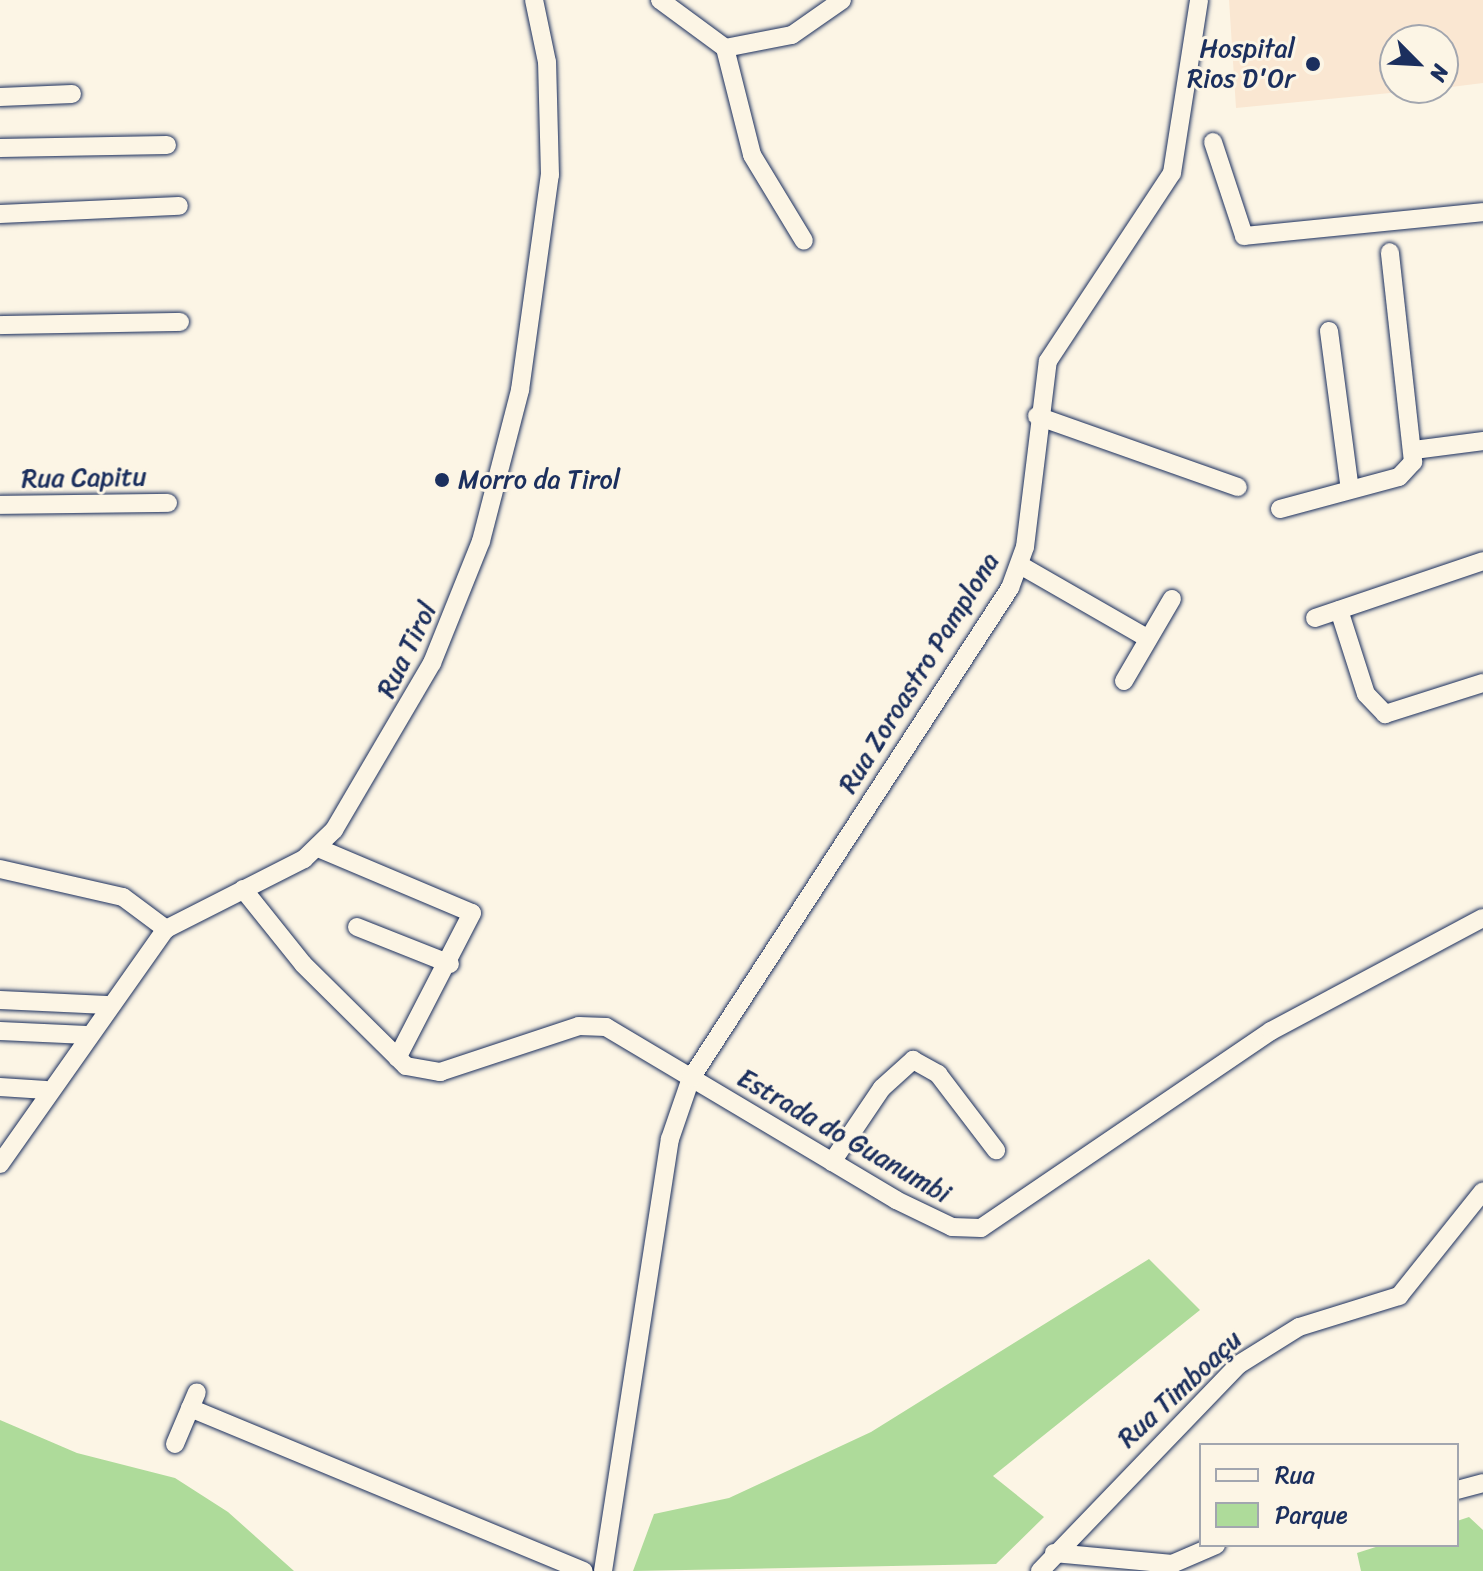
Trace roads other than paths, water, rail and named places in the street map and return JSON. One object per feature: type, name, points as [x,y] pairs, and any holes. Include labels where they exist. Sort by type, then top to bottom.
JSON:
[{"type":"street","name":"Rua Tirol","points":[[0,1164],[46,1090],[166,929],[318,848],[390,744],[432,663],[497,487],[520,390],[550,175],[547,62],[534,0]]},
{"type":"street","points":[[660,0],[725,48],[752,155],[804,241]]},
{"type":"street","points":[[725,48],[792,35],[842,0]]},
{"type":"street","name":"Rua Zoroastro Pamplona","points":[[691,1078],[1020,565],[1037,416],[1048,361],[1172,173],[1199,0]]},
{"type":"street","points":[[0,97],[72,94]]},
{"type":"street","points":[[1213,142],[1244,236],[1483,212]]},
{"type":"street","points":[[0,148],[167,145]]},
{"type":"street","points":[[0,214],[179,206]]},
{"type":"street","points":[[1280,509],[1399,477],[1414,450],[1390,252]]},
{"type":"street","points":[[0,325],[180,322]]},
{"type":"street","points":[[1329,331],[1350,490]]},
{"type":"street","points":[[1037,416],[1238,487]]},
{"type":"street","points":[[1414,450],[1483,441]]},
{"type":"street","name":"Rua Capitu","points":[[0,505],[168,503]]},
{"type":"street","points":[[1315,618],[1483,561]]},
{"type":"street","points":[[1020,565],[1147,638]]},
{"type":"street","points":[[1124,681],[1172,599]]},
{"type":"street","points":[[1339,610],[1366,694],[1385,714],[1483,683]]},
{"type":"street","points":[[318,848],[472,913],[450,964],[397,1058]]},
{"type":"street","points":[[0,869],[123,897],[166,929]]},
{"type":"street","name":"Estrada do Guanumbi","points":[[243,889],[303,964],[397,1058],[440,1072],[595,1026],[952,1227],[981,1228],[1271,1031],[1483,918]]},
{"type":"street","points":[[357,927],[450,964]]},
{"type":"street","points":[[0,1000],[107,1005]]},
{"type":"street","points":[[0,1031],[87,1035]]},
{"type":"street","points":[[832,1162],[898,1066],[913,1060],[938,1074],[996,1150]]},
{"type":"street","points":[[603,1571],[670,1139],[691,1078]]},
{"type":"street","points":[[0,1087],[46,1090]]},
{"type":"street","name":"Rua Timboaçu","points":[[1040,1571],[1238,1365],[1299,1327],[1399,1296],[1483,1191]]},
{"type":"street","points":[[175,1444],[194,1400],[584,1571]]},
{"type":"street","points":[[1459,1489],[1483,1483]]},
{"type":"street","points":[[1054,1553],[1172,1564],[1211,1547]]},
{"type":"place","name":"Hospital Rios D'Or","points":[[1313,64]]},
{"type":"place","name":"Morro da Tirol","points":[[442,480]]}]
